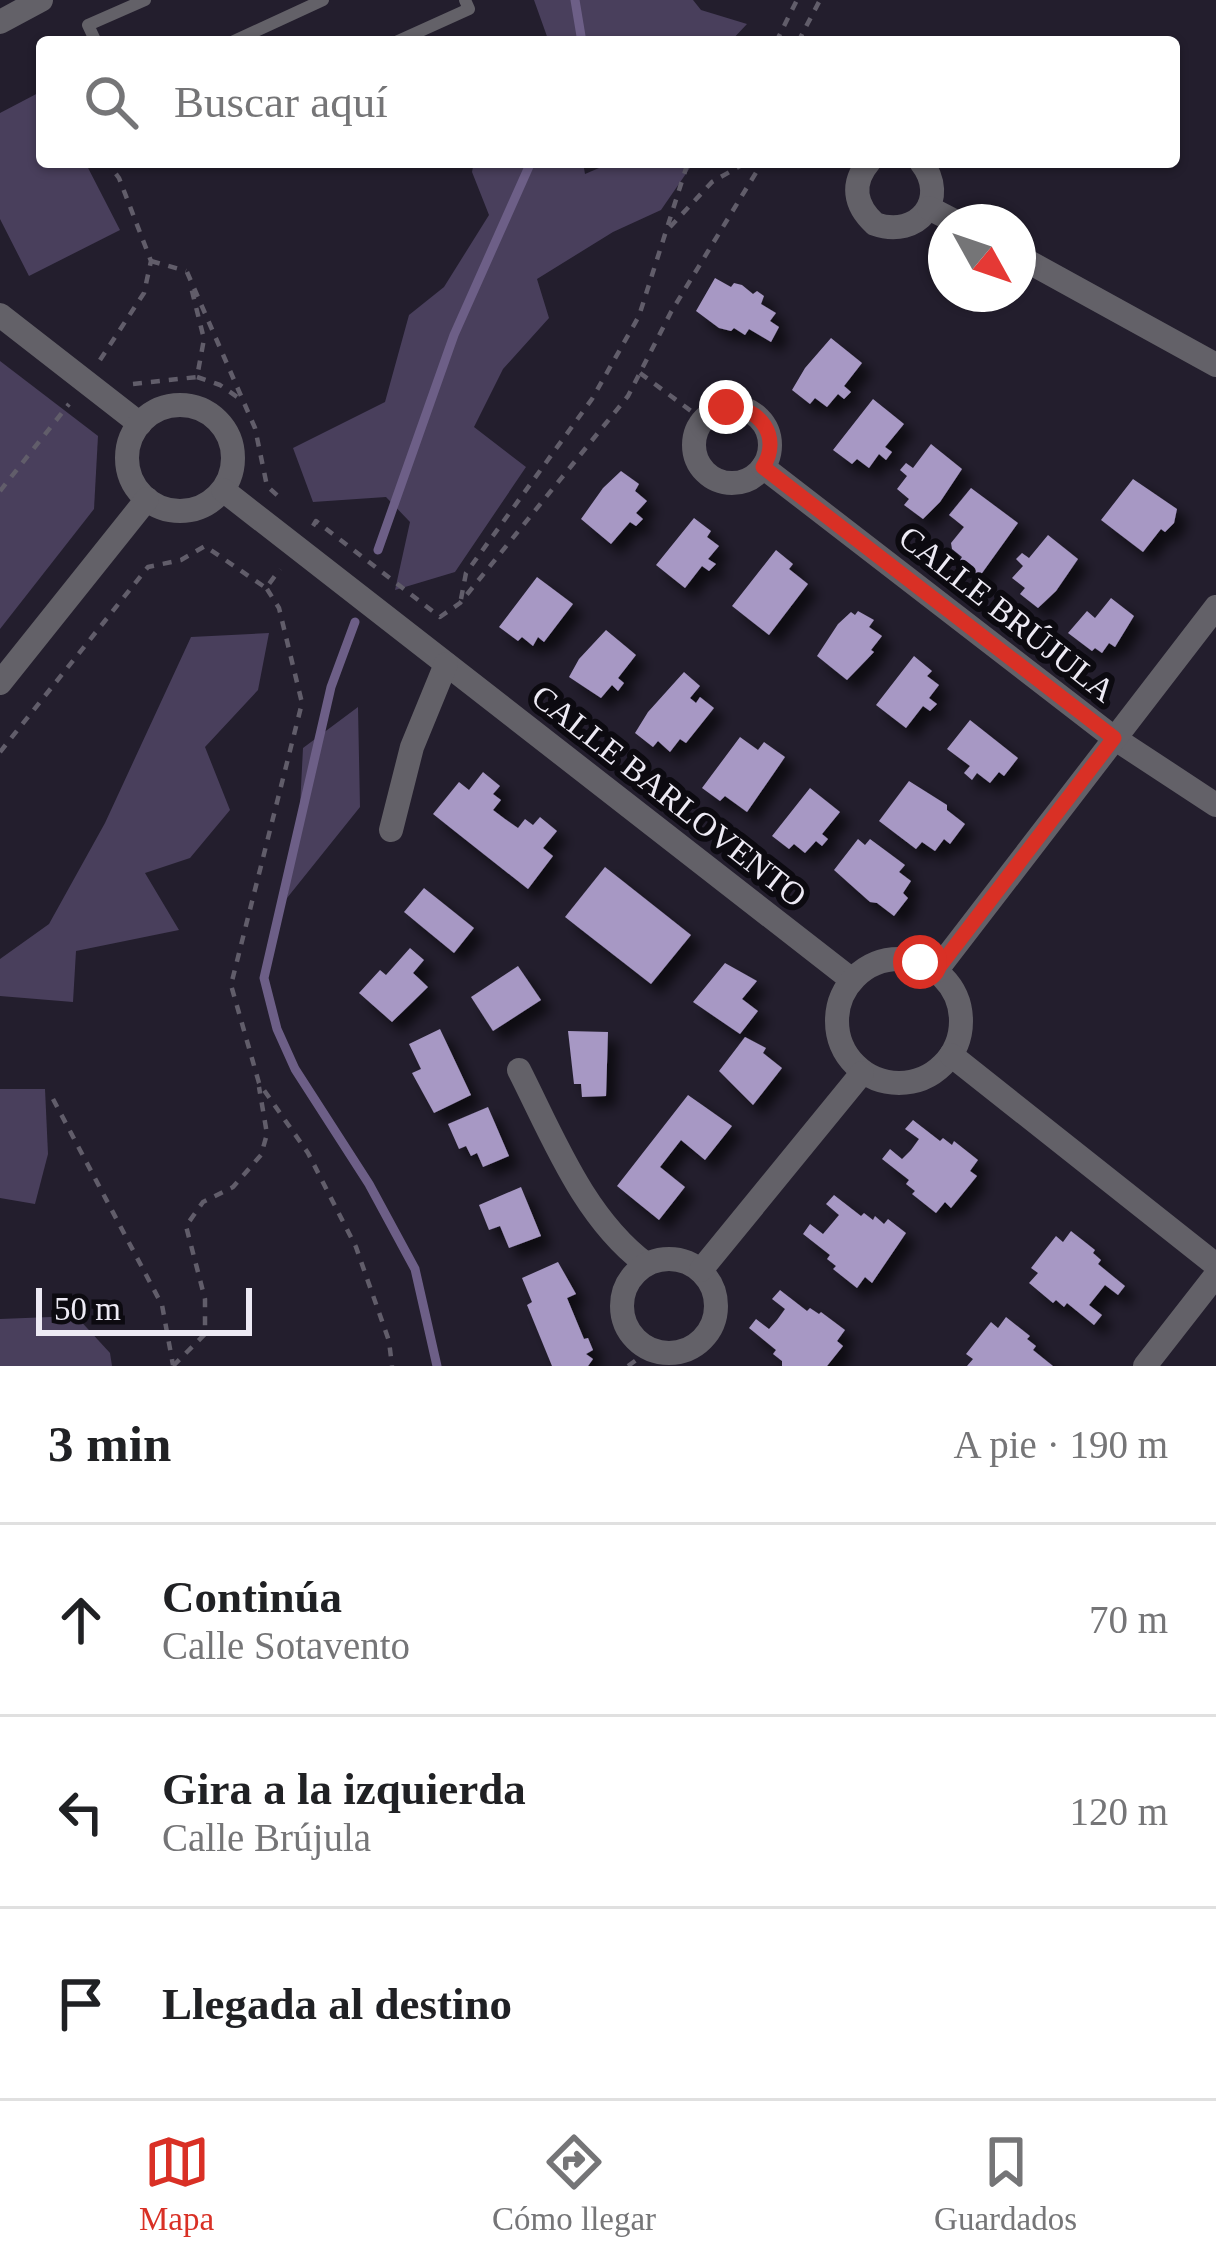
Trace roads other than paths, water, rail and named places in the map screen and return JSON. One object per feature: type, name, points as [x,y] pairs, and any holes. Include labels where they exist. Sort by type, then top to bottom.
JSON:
[{"type":"street","points":[[0,22],[40,0]]},
{"type":"street","points":[[865,168],[856,190],[858,203],[875,224],[901,228],[914,224],[928,209]]},
{"type":"street","points":[[925,168],[934,191],[930,204]]},
{"type":"street","points":[[1036,266],[1216,365]]},
{"type":"street","points":[[0,315],[140,424]]},
{"type":"street","points":[[170,405],[206,410],[230,437],[231,473],[223,490],[195,509],[178,511],[147,499],[129,471],[131,438],[140,424],[170,405]]},
{"type":"street","points":[[726,407],[752,412],[769,432],[771,445],[763,467],[739,483],[712,478],[702,470],[694,444],[703,420],[726,407]]},
{"type":"street","name":"CALLE BRÚJULA","points":[[763,467],[1114,738],[1216,805]]},
{"type":"street","name":"CALLE BARLOVENTO","points":[[223,490],[852,980]]},
{"type":"street","points":[[0,683],[147,499]]},
{"type":"street","points":[[936,971],[1216,607]]},
{"type":"street","points":[[391,830],[412,747],[446,664]]},
{"type":"street","points":[[902,958],[936,971],[958,1000],[962,1019],[952,1055],[938,1070],[901,1084],[862,1072],[838,1039],[836,1018],[852,980],[883,961],[902,958]]},
{"type":"street","points":[[952,1055],[1216,1265]]},
{"type":"street","points":[[519,1070],[580,1187],[630,1252],[646,1264]]},
{"type":"street","points":[[701,1270],[862,1072]]},
{"type":"street","points":[[674,1258],[701,1270],[716,1296],[713,1325],[694,1347],[658,1356],[628,1330],[622,1301],[634,1274],[646,1264],[674,1258]]},
{"type":"street","points":[[1145,1366],[1216,1275]]},
{"type":"lane","points":[[93,36],[88,25],[146,0]]},
{"type":"lane","points":[[245,36],[323,0]]},
{"type":"lane","points":[[409,36],[470,9],[465,0]]},
{"type":"waterway","points":[[575,0],[581,36]]},
{"type":"waterway","points":[[378,550],[454,335],[528,168]]},
{"type":"waterway","points":[[355,622],[331,687],[264,978],[277,1029],[295,1069],[369,1184],[415,1269],[437,1366]]}]
